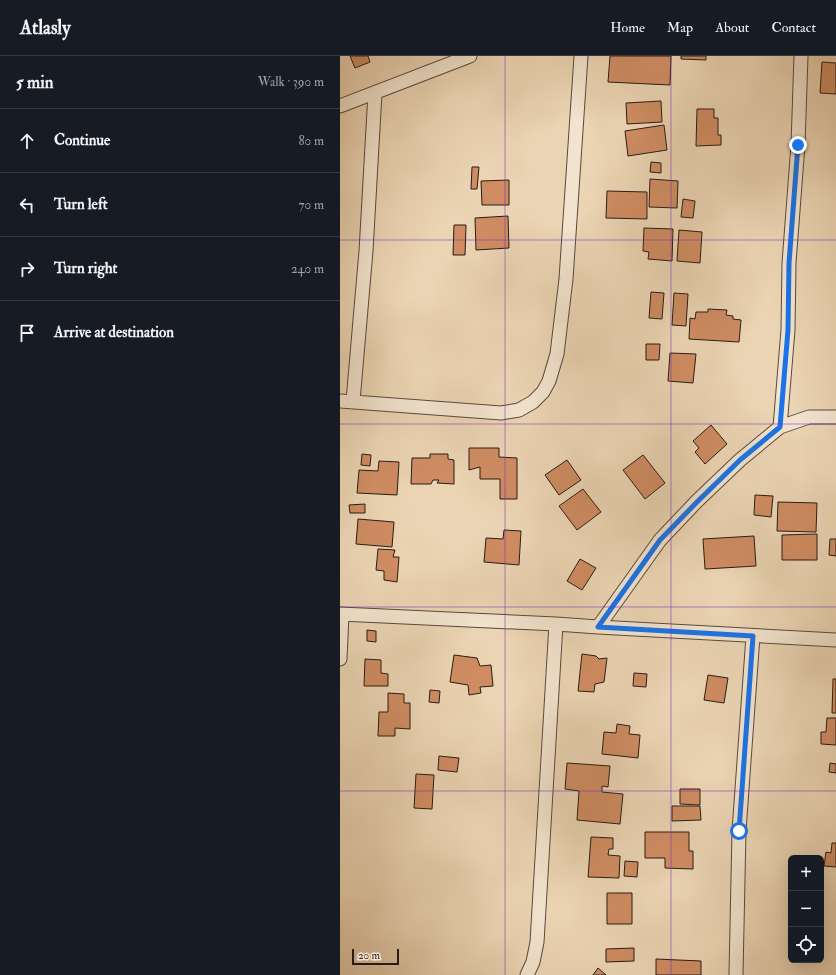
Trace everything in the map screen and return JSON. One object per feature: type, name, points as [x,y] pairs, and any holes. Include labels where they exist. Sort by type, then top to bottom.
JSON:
[{"type":"street","points":[[340,106],[470,56]]},
{"type":"street","points":[[375,93],[366,251],[347,401],[501,413],[519,410],[533,402],[543,392],[549,381],[557,354],[566,279],[581,56]]},
{"type":"street","points":[[780,427],[788,330],[789,263],[798,145],[801,56]]},
{"type":"street","points":[[598,627],[660,540],[740,460],[780,427],[808,417],[836,417]]},
{"type":"street","points":[[340,660],[341,614],[556,624],[836,640]]},
{"type":"street","points":[[527,975],[533,962],[537,942],[556,624]]},
{"type":"street","points":[[736,975],[739,831],[753,636]]},
{"type":"building","points":[[350,56],[368,56],[370,62],[355,68]]},
{"type":"building","points":[[610,56],[671,56],[670,85],[608,82]]},
{"type":"building","points":[[681,56],[706,56],[706,60],[681,59]]},
{"type":"building","points":[[822,62],[836,63],[836,94],[820,93]]},
{"type":"building","points":[[661,101],[662,122],[627,124],[626,103]]},
{"type":"building","points":[[697,109],[714,109],[714,118],[718,118],[718,135],[721,135],[721,145],[696,146]]},
{"type":"building","points":[[664,125],[667,150],[628,156],[625,131]]},
{"type":"building","points":[[651,162],[661,163],[661,173],[650,172]]},
{"type":"building","points":[[472,167],[479,167],[477,189],[471,189]]},
{"type":"building","points":[[650,179],[678,181],[677,208],[649,207]]},
{"type":"building","points":[[509,180],[509,205],[482,205],[481,181]]},
{"type":"building","points":[[607,191],[647,192],[647,219],[606,218]]},
{"type":"building","points":[[683,199],[695,201],[693,218],[681,217]]},
{"type":"building","points":[[508,216],[509,248],[476,250],[475,218]]},
{"type":"building","points":[[454,225],[466,225],[465,255],[453,255]]},
{"type":"building","points":[[644,228],[673,229],[672,261],[648,259],[649,252],[643,251]]},
{"type":"building","points":[[679,230],[702,232],[700,263],[677,261]]},
{"type":"building","points":[[651,292],[664,293],[662,319],[649,318]]},
{"type":"building","points":[[674,293],[688,294],[686,326],[672,325]]},
{"type":"building","points":[[708,309],[727,310],[726,315],[733,316],[733,319],[741,320],[739,342],[689,339],[690,318],[695,319],[696,312],[708,312]]},
{"type":"building","points":[[646,344],[660,344],[659,360],[646,360]]},
{"type":"building","points":[[670,353],[696,354],[693,383],[668,381]]},
{"type":"building","points":[[711,425],[727,444],[705,464],[695,452],[699,448],[693,441]]},
{"type":"building","points":[[469,448],[499,448],[499,457],[517,458],[517,499],[500,499],[500,479],[480,479],[480,467],[469,470]]},
{"type":"building","points":[[362,454],[371,455],[370,466],[361,465]]},
{"type":"building","points":[[430,454],[448,454],[448,459],[454,460],[454,484],[437,483],[439,480],[433,480],[431,484],[411,484],[412,458],[430,458]]},
{"type":"building","points":[[643,455],[665,483],[645,499],[623,470]]},
{"type":"building","points":[[567,460],[581,480],[559,495],[545,475]]},
{"type":"building","points":[[379,461],[399,462],[397,495],[357,493],[359,470],[378,471]]},
{"type":"building","points":[[583,489],[601,512],[577,530],[559,506]]},
{"type":"building","points":[[755,495],[773,496],[771,517],[754,515]]},
{"type":"building","points":[[778,502],[817,503],[816,532],[777,531]]},
{"type":"building","points":[[365,504],[365,513],[350,513],[349,505]]},
{"type":"building","points":[[358,519],[394,522],[392,547],[356,544]]},
{"type":"building","points":[[504,530],[521,531],[519,565],[484,562],[486,538],[503,539]]},
{"type":"building","points":[[817,534],[817,560],[782,560],[782,535]]},
{"type":"building","points":[[754,536],[756,566],[705,569],[703,539]]},
{"type":"building","points":[[830,539],[836,539],[836,556],[829,555]]},
{"type":"building","points":[[378,549],[395,550],[393,557],[399,557],[397,582],[384,580],[384,571],[376,570]]},
{"type":"building","points":[[580,559],[596,568],[582,590],[567,581]]},
{"type":"building","points":[[367,630],[376,631],[376,642],[367,641]]},
{"type":"building","points":[[582,654],[596,656],[599,659],[607,658],[604,682],[595,684],[594,692],[578,691]]},
{"type":"building","points":[[454,655],[477,658],[480,666],[491,665],[493,686],[480,687],[481,693],[469,695],[468,685],[450,682]]},
{"type":"building","points":[[365,659],[381,660],[381,673],[388,674],[388,686],[364,686]]},
{"type":"building","points":[[634,673],[647,674],[646,687],[633,686]]},
{"type":"building","points":[[708,675],[728,678],[724,703],[704,700]]},
{"type":"building","points":[[833,679],[836,679],[836,713],[832,713]]},
{"type":"building","points":[[430,690],[440,691],[439,703],[429,702]]},
{"type":"building","points":[[388,693],[404,694],[404,703],[410,703],[410,729],[395,728],[395,736],[378,736],[379,712],[388,712]]},
{"type":"building","points":[[827,718],[836,718],[836,745],[821,744],[821,732],[826,732]]},
{"type":"building","points":[[617,724],[630,726],[629,734],[640,735],[638,758],[602,754],[604,732],[616,733]]},
{"type":"building","points":[[439,756],[459,758],[457,772],[438,770]]},
{"type":"building","points":[[567,763],[610,766],[608,787],[602,786],[602,792],[623,794],[620,824],[577,820],[579,791],[565,789]]},
{"type":"building","points":[[830,763],[836,764],[836,773],[829,772]]},
{"type":"building","points":[[416,774],[434,775],[432,809],[414,808]]},
{"type":"building","points":[[680,789],[700,789],[700,805],[680,804]]},
{"type":"building","points":[[672,806],[700,806],[701,820],[672,821]]},
{"type":"building","points":[[645,832],[689,832],[689,851],[693,851],[693,869],[665,868],[665,858],[645,858]]},
{"type":"building","points":[[591,837],[613,838],[613,849],[609,849],[608,855],[620,856],[619,878],[588,877]]},
{"type":"building","points":[[832,843],[836,843],[836,867],[824,866],[826,852],[831,853]]},
{"type":"building","points":[[625,861],[638,862],[637,877],[624,876]]},
{"type":"building","points":[[607,893],[632,893],[632,924],[607,924]]},
{"type":"building","points":[[634,948],[634,961],[606,962],[606,949]]},
{"type":"building","points":[[656,959],[701,961],[701,975],[656,975]]},
{"type":"building","points":[[598,968],[606,975],[593,975]]},
{"type":"route","points":[[739,831],[753,636],[598,627],[660,540],[740,460],[780,427],[788,330],[789,263],[798,145]]}]
